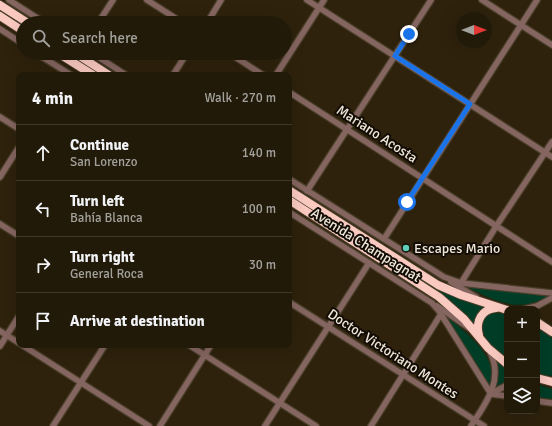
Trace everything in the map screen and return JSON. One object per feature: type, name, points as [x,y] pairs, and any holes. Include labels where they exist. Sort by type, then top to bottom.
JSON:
[{"type":"highway","points":[[0,5],[17,16]]},
{"type":"highway","points":[[0,16],[16,26]]},
{"type":"highway","points":[[69,60],[88,72]]},
{"type":"highway","points":[[86,60],[104,72]]},
{"type":"highway","name":"Avenida Champagnat","points":[[292,192],[438,285],[490,306],[504,309]]},
{"type":"highway","name":"Avenida Champagnat","points":[[292,202],[434,293],[458,312],[486,345],[504,361]]},
{"type":"highway","points":[[486,345],[480,336],[478,328],[480,316],[490,308],[504,309]]},
{"type":"highway","points":[[540,324],[552,332]]},
{"type":"street","points":[[9,0],[34,16]]},
{"type":"street","points":[[103,16],[113,0]]},
{"type":"street","points":[[147,0],[172,16]]},
{"type":"street","points":[[212,16],[222,0]]},
{"type":"street","points":[[307,0],[552,157]]},
{"type":"street","points":[[292,50],[324,0]]},
{"type":"street","points":[[307,191],[431,0]]},
{"type":"street","points":[[482,0],[552,45]]},
{"type":"street","points":[[384,239],[537,0]]},
{"type":"street","points":[[0,29],[16,39]]},
{"type":"street","points":[[47,60],[65,72]]},
{"type":"street","points":[[103,60],[121,72]]},
{"type":"street","points":[[175,72],[183,60]]},
{"type":"street","points":[[240,60],[258,72]]},
{"type":"street","points":[[278,72],[286,60]]},
{"type":"street","name":"Mariano Acosta","points":[[292,94],[497,225],[552,262]]},
{"type":"street","points":[[0,117],[16,127]]},
{"type":"street","points":[[461,283],[497,225],[552,142]]},
{"type":"street","points":[[0,177],[16,152]]},
{"type":"street","name":"Avenida Champagnat","points":[[292,181],[490,306]]},
{"type":"street","name":"Avenida Champagnat","points":[[292,216],[428,300],[456,320],[475,331]]},
{"type":"street","points":[[0,224],[16,234]]},
{"type":"street","points":[[265,426],[369,263]]},
{"type":"street","name":"Avenida Champagnat","points":[[444,277],[461,283],[552,293]]},
{"type":"street","points":[[537,306],[552,298]]},
{"type":"street","name":"Avenida Champagnat","points":[[428,300],[441,314],[491,394]]},
{"type":"street","name":"Doctor Victoriano Montes","points":[[292,304],[484,426]]},
{"type":"street","points":[[371,426],[441,314]]},
{"type":"street","points":[[0,346],[16,321]]},
{"type":"street","points":[[0,331],[16,341]]},
{"type":"street","points":[[471,426],[491,394],[495,379],[493,358],[486,345]]},
{"type":"street","points":[[27,348],[149,426]]},
{"type":"street","points":[[53,426],[103,348]]},
{"type":"street","points":[[194,348],[316,426]]},
{"type":"street","points":[[160,426],[209,348]]},
{"type":"street","points":[[491,394],[504,387]]},
{"type":"street","points":[[491,394],[504,396]]},
{"type":"street","points":[[540,401],[552,403]]},
{"type":"green space","points":[[292,195],[441,290],[452,296],[484,306],[476,316],[473,324],[457,307],[439,292],[292,198]]},
{"type":"green space","points":[[463,285],[549,295],[538,301],[516,305],[495,300]]},
{"type":"green space","points":[[495,313],[504,314],[504,357],[486,339],[482,328],[482,322],[487,315]]},
{"type":"green space","points":[[445,316],[466,332],[479,346],[489,361],[491,378],[489,387]]},
{"type":"green space","points":[[540,328],[552,338],[552,376],[540,374]]},
{"type":"green space","points":[[497,362],[504,366],[504,384],[494,390],[497,376]]},
{"type":"green space","points":[[540,385],[552,389],[552,399],[540,397]]},
{"type":"place","name":"Escapes Mario","points":[[406,248]]},
{"type":"route","points":[[407,202],[470,104],[395,56],[409,34]]}]
